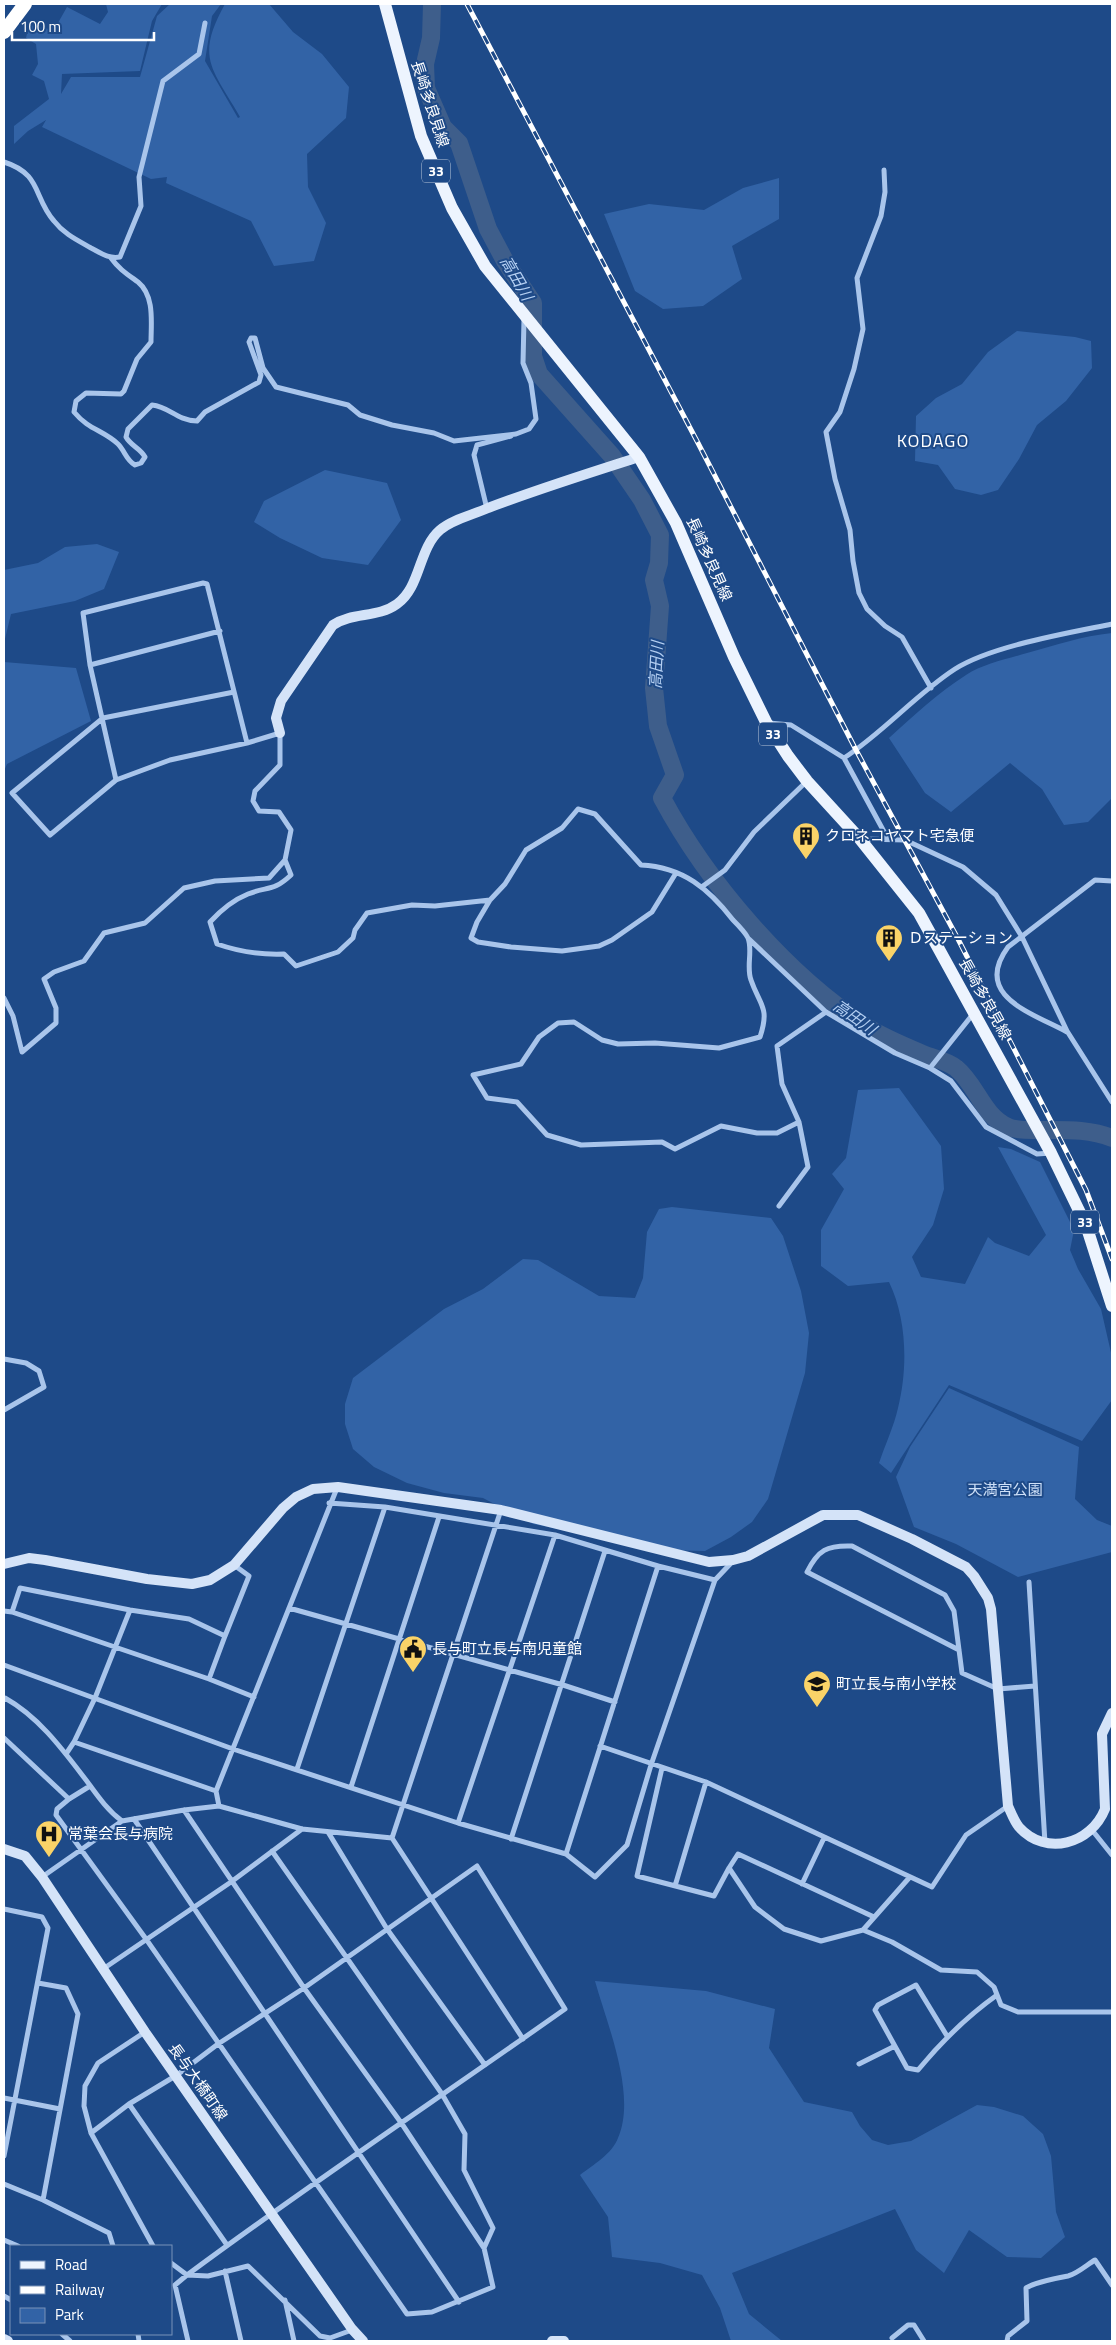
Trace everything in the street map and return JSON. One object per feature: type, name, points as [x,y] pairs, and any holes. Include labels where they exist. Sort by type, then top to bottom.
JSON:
[{"type":"highway","points":[[4,23],[18,4]]},
{"type":"highway","points":[[4,32],[25,4]]},
{"type":"main road","name":"長崎多良見線","points":[[385,4],[421,136],[439,180],[485,266],[542,337],[634,459],[676,523],[734,657],[766,722],[807,782],[860,839],[919,913],[1048,1148]]},
{"type":"main road","name":"33","points":[[1048,1148],[1086,1225],[1112,1306]]},
{"type":"street","points":[[111,258],[120,257],[141,206],[139,177],[163,81],[199,54],[205,23]]},
{"type":"street","points":[[4,162],[24,170],[37,188],[52,220],[67,235],[111,258],[121,272],[139,284],[148,295],[151,342],[137,359],[121,394],[86,393],[76,401],[74,412],[84,424],[119,445],[129,461],[135,465],[141,463],[145,457],[141,450],[130,444],[126,437],[128,429],[152,405],[161,406],[184,420],[197,421],[205,412],[259,382],[261,375],[249,342],[251,338],[255,338],[263,368],[276,387],[348,405],[360,415],[392,425],[434,433],[454,441],[516,434]]},
{"type":"street","points":[[884,170],[885,192],[881,216],[857,278],[863,329],[854,369],[840,412],[826,432],[835,479],[850,530],[859,593],[867,609],[885,626],[902,637],[931,688]]},
{"type":"street","points":[[487,509],[474,455],[477,445],[529,429],[536,418],[531,383],[523,363],[526,318]]},
{"type":"street","points":[[4,998],[13,1016],[22,1052],[56,1023],[56,1008],[48,994],[44,979],[54,972],[84,961],[104,933],[145,922],[184,888],[215,880],[270,878],[285,860],[292,830],[279,812],[259,811],[253,801],[255,791],[280,765],[280,733],[276,718],[281,701],[333,625],[342,619],[390,609],[399,603],[412,584],[429,543],[440,530],[467,516],[546,487],[634,459]]},
{"type":"street","points":[[116,780],[90,665],[83,613],[203,583],[207,584],[247,743]]},
{"type":"street","points":[[844,758],[865,745],[954,670],[976,658],[1112,624]]},
{"type":"street","points":[[90,665],[220,631]]},
{"type":"street","points":[[234,692],[103,718],[12,793],[50,835],[116,780],[170,760],[247,743],[280,733]]},
{"type":"street","points":[[766,722],[791,725],[844,758],[888,839]]},
{"type":"street","points":[[705,885],[725,870],[754,832],[807,782]]},
{"type":"street","points":[[676,873],[652,912],[612,940],[586,948],[562,951],[511,947],[478,942],[471,938],[476,922],[490,900],[505,884],[526,850],[562,828],[578,809],[595,814],[641,865],[657,866],[676,873],[705,885],[748,938],[826,1012],[894,1053],[930,1068],[951,1081],[986,1127],[1038,1154],[1048,1148]]},
{"type":"street","points":[[860,839],[905,840],[963,867],[996,896],[1022,937],[1068,1032],[1112,1102]]},
{"type":"street","points":[[285,860],[291,875],[279,886],[248,894],[223,909],[210,922],[217,944],[237,951],[264,955],[284,954],[296,966],[338,952],[353,938],[355,930],[368,913],[412,905],[435,906],[490,900]]},
{"type":"street","points":[[1068,1032],[1009,1000],[998,986],[996,976],[997,962],[1008,947],[1094,880],[1112,881]]},
{"type":"street","points":[[748,938],[750,978],[764,1006],[763,1027],[760,1038],[719,1048],[656,1043],[618,1044],[602,1040],[574,1022],[558,1023],[539,1037],[520,1064],[473,1075],[487,1098],[517,1102],[547,1135],[581,1145],[662,1142],[676,1150],[721,1126],[757,1133],[777,1133],[798,1122]]},
{"type":"street","points":[[779,1206],[808,1167],[798,1122],[782,1084],[777,1046],[826,1012]]},
{"type":"street","points":[[930,1068],[974,1013]]},
{"type":"street","points":[[4,1359],[26,1363],[39,1371],[44,1387],[4,1410]]},
{"type":"street","points":[[219,1806],[216,1792],[329,1503],[338,1487]]},
{"type":"street","points":[[4,1564],[29,1558],[147,1579],[192,1584],[210,1580],[234,1565],[283,1508],[296,1497],[313,1489],[338,1487],[501,1510],[550,1520],[709,1562],[733,1560],[765,1547],[810,1520],[823,1515],[858,1516],[912,1539],[966,1567],[988,1598],[992,1609],[1008,1806],[1019,1826],[1036,1840],[1045,1843],[1066,1844],[1080,1839],[1092,1830],[1101,1819],[1105,1809],[1102,1734],[1112,1713]]},
{"type":"street","points":[[329,1503],[385,1507],[555,1536],[658,1566],[715,1580]]},
{"type":"street","points":[[297,1769],[385,1507]]},
{"type":"street","points":[[392,1838],[501,1510]]},
{"type":"street","points":[[351,1787],[439,1516]]},
{"type":"street","points":[[458,1823],[555,1536]]},
{"type":"street","points":[[959,1650],[807,1572],[814,1558],[825,1549],[836,1546],[852,1546],[945,1595],[954,1611],[962,1673],[998,1690],[1035,1686]]},
{"type":"street","points":[[511,1839],[563,1685],[605,1551]]},
{"type":"street","points":[[4,1665],[233,1749],[458,1823],[566,1854],[595,1877],[627,1845],[651,1765],[715,1580],[733,1560]]},
{"type":"street","points":[[209,1679],[249,1576],[234,1565]]},
{"type":"street","points":[[566,1854],[658,1566]]},
{"type":"street","points":[[1029,1582],[1045,1843]]},
{"type":"street","points":[[12,1612],[20,1588],[130,1610],[188,1618],[226,1636]]},
{"type":"street","points":[[289,1608],[563,1685],[615,1702]]},
{"type":"street","points":[[66,1754],[96,1698],[114,1646],[130,1610]]},
{"type":"street","points":[[4,1611],[114,1646],[209,1679],[254,1697]]},
{"type":"street","points":[[4,1700],[5,1698],[24,1709],[66,1754],[112,1813],[122,1821]]},
{"type":"street","points":[[4,1738],[69,1799]]},
{"type":"street","points":[[74,1742],[216,1792]]},
{"type":"street","points":[[600,1746],[651,1765],[706,1782],[909,1878],[932,1887],[966,1835],[1008,1806]]},
{"type":"street","points":[[662,1768],[637,1876],[714,1896],[738,1854],[874,1917]]},
{"type":"street","points":[[675,1886],[706,1782]]},
{"type":"street","points":[[90,1786],[57,1809],[56,1815],[146,1939],[407,2314],[432,2312],[493,2287],[484,2248],[402,2124],[304,1988],[184,1810]]},
{"type":"street","points":[[42,1877],[122,1821],[219,1806],[302,1828],[392,1838]]},
{"type":"street","points":[[134,1819],[459,2302]]},
{"type":"street","points":[[103,1969],[231,1882],[302,1828]]},
{"type":"street","points":[[1092,1830],[1112,1855]]},
{"type":"street","points":[[328,1832],[387,1929],[485,2065]]},
{"type":"street","points":[[392,1838],[523,2039]]},
{"type":"street","points":[[802,1884],[824,1838]]},
{"type":"street","name":"長与大橋町線","points":[[4,1849],[25,1856],[42,1877],[145,2032],[177,2075],[352,2329],[363,2341]]},
{"type":"street","points":[[272,1851],[442,2094],[466,2134],[464,2170],[494,2228],[484,2248]]},
{"type":"street","points":[[91,2133],[129,2104],[177,2075],[218,2044],[304,1988],[477,1866],[565,2009],[402,2124],[271,2212],[187,2275],[175,2286],[188,2341]]},
{"type":"street","points":[[729,1868],[755,1907],[784,1929],[821,1941],[863,1930],[909,1878]]},
{"type":"street","points":[[4,1909],[42,1917],[48,1928],[4,2156]]},
{"type":"street","points":[[863,1930],[892,1942],[941,1970],[978,1972],[994,1987],[1002,2006],[1018,2012],[1112,2012]]},
{"type":"street","points":[[38,1983],[66,1988],[78,2014],[43,2200]]},
{"type":"street","points":[[947,2036],[916,1985],[878,2005],[875,2010],[907,2068],[918,2070],[966,2017],[997,1995]]},
{"type":"street","points":[[145,2032],[98,2063],[84,2086],[84,2106],[91,2133],[152,2245]]},
{"type":"street","points":[[859,2064],[895,2046]]},
{"type":"street","points":[[4,2098],[60,2109]]},
{"type":"street","points":[[129,2104],[227,2245]]},
{"type":"street","points":[[4,2184],[43,2200],[109,2233],[113,2245]]},
{"type":"street","points":[[4,2240],[16,2245]]},
{"type":"street","points":[[1007,2341],[1008,2336],[1027,2321],[1026,2288],[1031,2285],[1050,2282],[1061,2276],[1068,2276],[1095,2260],[1112,2285]]},
{"type":"street","points":[[172,2264],[187,2275],[208,2276],[248,2266],[320,2336],[330,2338],[352,2329]]},
{"type":"street","points":[[225,2272],[241,2341]]},
{"type":"street","points":[[285,2300],[294,2341]]},
{"type":"street","points":[[892,2338],[908,2325],[914,2325],[924,2341]]},
{"type":"street","points":[[4,2338],[8,2341]]},
{"type":"street","points":[[552,2341],[564,2341]]},
{"type":"green space","points":[[106,4],[162,4],[152,21],[140,71],[62,74],[61,94],[71,77],[140,77],[157,16],[170,4],[221,4],[212,16],[205,61],[238,118],[240,117],[215,74],[209,51],[216,22],[225,4],[269,4],[293,32],[322,54],[349,87],[346,118],[307,154],[308,187],[326,223],[314,261],[274,266],[251,221],[166,183],[167,177],[151,179],[42,127],[46,120],[28,131],[14,144],[14,126],[49,99],[44,81],[32,75],[38,64],[36,44],[26,38],[29,25],[54,30],[67,7],[100,24],[108,12]]},
{"type":"green space","points":[[779,178],[779,219],[732,246],[742,279],[703,306],[663,309],[635,291],[604,214],[649,204],[704,210],[743,188]]},
{"type":"green space","points":[[1017,331],[1075,337],[1091,341],[1092,368],[1066,401],[1037,425],[1019,459],[998,490],[981,495],[955,489],[938,465],[915,461],[916,416],[936,398],[962,384],[988,352]]},
{"type":"green space","points":[[325,470],[387,483],[401,520],[368,565],[322,558],[280,538],[254,522],[264,501]]},
{"type":"green space","points":[[97,544],[119,552],[104,589],[75,601],[11,614],[4,643],[4,570],[38,563],[65,547]]},
{"type":"green space","points":[[1112,633],[1112,798],[1088,822],[1064,825],[1042,789],[1010,763],[951,812],[925,793],[889,738],[936,697],[973,671],[995,662],[1059,644],[1090,636]]},
{"type":"green space","points":[[4,662],[76,668],[91,721],[7,764],[4,771]]},
{"type":"green space","points":[[899,1088],[941,1146],[944,1189],[933,1225],[912,1257],[921,1277],[965,1284],[988,1237],[995,1243],[1029,1256],[1046,1235],[998,1147],[1011,1149],[1040,1162],[1074,1230],[1070,1250],[1078,1269],[1101,1309],[1112,1357],[1112,1400],[1082,1441],[949,1385],[891,1473],[879,1463],[894,1422],[901,1393],[904,1344],[899,1312],[889,1282],[848,1286],[821,1266],[821,1230],[844,1189],[832,1174],[846,1158],[858,1090]]},
{"type":"green space","points":[[672,1207],[771,1218],[783,1236],[801,1291],[809,1333],[805,1373],[768,1499],[752,1522],[731,1537],[705,1551],[665,1550],[533,1524],[483,1498],[444,1493],[407,1483],[374,1467],[353,1449],[345,1424],[345,1404],[353,1378],[444,1309],[483,1289],[523,1259],[538,1260],[599,1296],[635,1298],[643,1278],[647,1232],[659,1209]]},
{"type":"green space","name":"天満宮公園","points":[[949,1388],[1079,1447],[1075,1499],[1097,1520],[1112,1526],[1112,1552],[1018,1577],[956,1544],[914,1527],[896,1477],[910,1447]]},
{"type":"green space","points":[[595,1981],[706,1991],[775,2009],[769,2048],[804,2102],[852,2112],[860,2126],[872,2140],[888,2145],[911,2141],[977,2105],[994,2107],[1023,2116],[1043,2134],[1051,2156],[1056,2212],[1065,2237],[1041,2258],[1007,2257],[969,2230],[944,2273],[916,2250],[895,2209],[732,2273],[749,2314],[782,2341],[731,2341],[720,2308],[702,2275],[660,2263],[612,2257],[608,2217],[580,2175],[602,2159],[615,2144],[623,2121],[624,2101],[618,2060]]},
{"type":"waterway","name":"高田川","points":[[432,4],[431,38],[425,64],[426,88],[443,127],[459,143],[488,229],[505,261],[533,303],[533,356],[539,374],[612,456],[642,500],[660,535],[659,563],[654,580],[660,606],[654,688],[658,726],[675,775],[662,798],[680,830],[725,894],[751,925],[807,981],[837,1006],[867,1027],[904,1046],[953,1066],[963,1075],[986,1108],[999,1122],[1016,1129],[1078,1131],[1112,1138]]},
{"type":"railway","points":[[467,4],[698,443],[856,750],[957,937],[1086,1190],[1112,1259]]},
{"type":"place","name":"クロネコヤマト宅急便","points":[[806,860]]},
{"type":"place","name":"Ｄステーション","points":[[889,962]]},
{"type":"place","name":"長与町立長与南児童館","points":[[413,1673]]},
{"type":"place","name":"町立長与南小学校","points":[[817,1708]]},
{"type":"place","name":"常葉会長与病院","points":[[49,1858]]},
{"type":"district","name":"KODAGO","points":[[933,441]]}]
